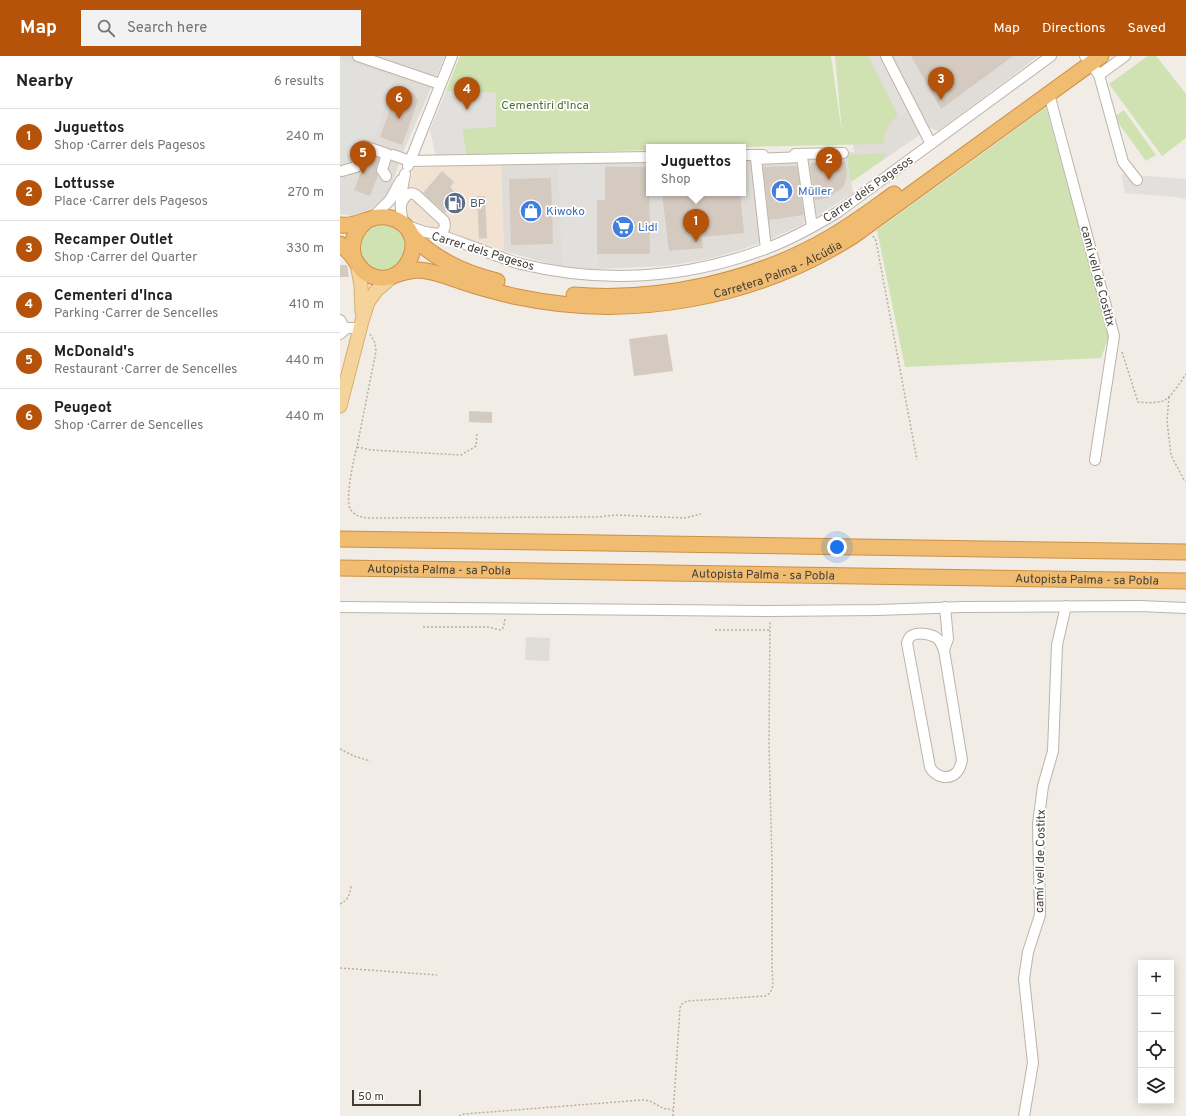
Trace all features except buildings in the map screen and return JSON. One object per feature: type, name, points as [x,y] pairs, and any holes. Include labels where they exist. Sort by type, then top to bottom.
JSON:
[{"type":"highway","name":"Carretera Palma - Alcúdia","points":[[396,275],[418,270],[432,272],[522,298],[550,303],[609,306],[644,305],[678,301],[711,295],[760,281],[797,266],[838,246],[1049,94],[1092,61]]},
{"type":"highway","name":"Carretera Palma - Alcúdia","points":[[408,230],[425,248],[433,254],[466,272],[487,279],[539,291],[581,295],[635,295],[688,289],[730,279],[781,262],[815,246],[846,228],[1092,61]]},
{"type":"highway","points":[[340,225],[351,225],[385,216],[398,221],[408,230],[413,244],[413,251],[404,269],[396,275],[385,278],[372,276],[366,273],[340,244]]},
{"type":"highway","points":[[356,261],[352,248],[354,236],[360,226],[368,220]]},
{"type":"highway","points":[[340,539],[1186,552]]},
{"type":"highway","name":"Autopista Palma - sa Pobla","points":[[340,568],[1186,581]]},
{"type":"main road","points":[[356,261],[361,285],[361,325]]},
{"type":"main road","points":[[340,406],[361,325],[370,298],[376,290],[396,275]]},
{"type":"street","points":[[358,56],[440,84]]},
{"type":"street","points":[[368,220],[390,200],[405,174],[452,56]]},
{"type":"street","points":[[886,56],[931,144]]},
{"type":"street","name":"Carrer dels Pagesos","points":[[408,230],[438,234],[519,264],[573,274],[618,276],[658,275],[712,266],[766,249],[812,227],[838,212],[1052,56]]},
{"type":"street","points":[[1125,56],[1092,61],[1123,162],[1137,180]]},
{"type":"street","name":"camí vell de Costitx","points":[[1049,94],[1114,336],[1095,460]]},
{"type":"street","points":[[342,170],[356,167],[364,146],[387,154],[382,170],[386,176]]},
{"type":"street","points":[[746,155],[843,153]]},
{"type":"street","points":[[393,155],[410,162],[646,157]]},
{"type":"street","points":[[766,249],[756,159],[802,157],[812,227]]},
{"type":"street","points":[[405,174],[401,204],[402,216],[408,230]]},
{"type":"street","points":[[401,204],[408,194],[412,193],[416,195],[444,221],[445,229],[443,232],[438,234]]},
{"type":"street","points":[[342,328],[361,325]]},
{"type":"street","points":[[340,607],[770,611],[1066,606],[1186,608]]},
{"type":"street","name":"camí vell de Costitx","points":[[1024,1116],[1033,1063],[1024,979],[1028,952],[1040,916],[1038,824],[1043,786],[1053,751],[1057,645],[1066,606]]},
{"type":"street","points":[[944,650],[938,639],[929,634],[914,635],[908,638],[907,643],[930,767],[936,775],[949,777],[957,772],[962,760],[944,650],[948,639],[945,607]]},
{"type":"path","points":[[867,226],[876,241],[917,460]]},
{"type":"path","points":[[361,325],[372,336],[376,347],[354,458],[348,501],[350,509],[356,515],[367,518],[598,517],[616,515],[685,518],[701,514]]},
{"type":"path","points":[[1114,336],[1122,351],[1138,402],[1164,401],[1169,397],[1186,374]]},
{"type":"path","points":[[1169,397],[1167,421],[1171,455],[1184,480],[1186,481]]},
{"type":"path","points":[[357,447],[371,450],[461,455],[476,446],[477,434]]},
{"type":"path","points":[[423,627],[488,627],[498,631],[502,630],[504,626],[506,609]]},
{"type":"path","points":[[673,1116],[680,1008],[682,1004],[687,1001],[766,996],[770,993],[773,986],[769,745],[770,611]]},
{"type":"path","points":[[715,630],[770,630]]},
{"type":"path","points":[[340,749],[354,756],[370,761]]},
{"type":"path","points":[[340,904],[349,897],[351,886]]},
{"type":"path","points":[[340,968],[437,975]]},
{"type":"path","points":[[459,1116],[464,1114],[642,1100],[651,1101],[664,1110],[673,1109]]},
{"type":"shaded area","points":[[340,56],[445,56],[404,150],[388,194],[374,207],[363,213],[352,216],[340,214]]},
{"type":"shaded area","points":[[846,56],[1039,56],[938,131],[930,128],[851,182],[853,193],[814,218],[763,242],[709,259],[665,266],[599,269],[562,267],[504,251],[501,162],[646,160],[646,196],[746,196],[746,156],[854,152]]},
{"type":"shaded area","points":[[869,56],[879,56],[907,112],[900,118]]},
{"type":"shaded area","points":[[340,59],[395,78],[374,139],[369,137],[356,172],[340,167]]},
{"type":"shaded area","points":[[446,91],[496,93],[496,127],[462,129],[466,156],[436,157],[430,130]]},
{"type":"shaded area","points":[[605,161],[605,200],[597,200],[599,269],[562,267],[558,162]]},
{"type":"shaded area","name":"BP","points":[[501,162],[504,251],[406,218],[408,187],[414,168]]},
{"type":"shaded area","points":[[1121,174],[1186,179],[1186,199],[1125,193]]},
{"type":"shaded area","points":[[526,637],[550,638],[549,661],[525,660]]},
{"type":"green space","name":"Cementiri d'Inca","points":[[460,56],[831,56],[842,133],[835,56],[868,56],[898,115],[884,135],[883,144],[746,147],[746,144],[646,144],[646,150],[466,156],[462,129],[496,93],[446,91]]},
{"type":"green space","points":[[1148,56],[1156,56],[1186,94],[1186,138],[1162,156],[1109,84]]},
{"type":"green space","points":[[1046,107],[1109,336],[1101,358],[905,367],[877,230]]},
{"type":"green space","points":[[1124,110],[1156,155],[1146,161],[1114,117]]},
{"type":"green space","points":[[884,153],[885,158],[851,182],[847,155]]},
{"type":"green space","points":[[382,223],[391,225],[399,230],[404,238],[406,247],[404,256],[399,264],[391,269],[382,271],[373,269],[365,264],[360,256],[358,247],[360,238],[365,230],[373,225]]},
{"type":"place","name":"Recamper Outlet","points":[[941,100]]},
{"type":"place","name":"Cementeri d'Inca","points":[[467,110]]},
{"type":"place","name":"Peugeot","points":[[399,119]]},
{"type":"place","name":"McDonald's","points":[[363,174]]},
{"type":"place","name":"Lottusse","points":[[829,180]]},
{"type":"place","name":"Müller","points":[[782,191]]},
{"type":"place","name":"BP","points":[[455,203]]},
{"type":"place","name":"Kiwoko","points":[[531,211]]},
{"type":"place","name":"Lidl","points":[[623,227]]},
{"type":"place","name":"Juguettos","points":[[696,242]]}]
